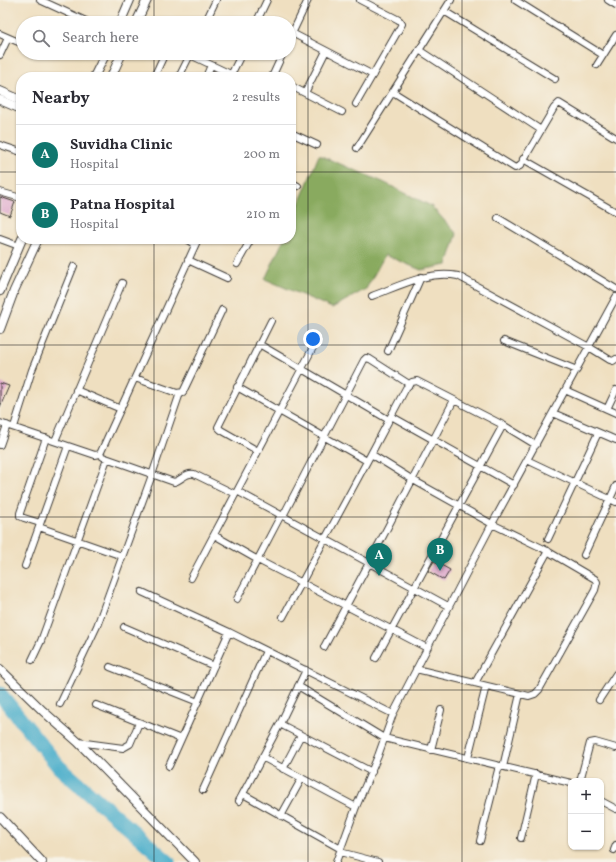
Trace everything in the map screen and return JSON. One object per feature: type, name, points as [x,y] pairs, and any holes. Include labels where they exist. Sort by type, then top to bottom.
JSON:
[{"type":"street","points":[[40,0],[68,16]]},
{"type":"street","points":[[123,16],[130,0]]},
{"type":"street","points":[[139,16],[147,0]]},
{"type":"street","points":[[208,16],[216,0]]},
{"type":"street","points":[[259,16],[267,0]]},
{"type":"street","points":[[296,26],[308,0]]},
{"type":"street","points":[[356,104],[402,24],[399,20],[360,0]]},
{"type":"street","points":[[357,148],[451,0]]},
{"type":"street","points":[[515,0],[603,55]]},
{"type":"street","points":[[608,0],[616,5]]},
{"type":"street","points":[[444,11],[555,79]]},
{"type":"street","points":[[0,34],[16,41]]},
{"type":"street","points":[[597,65],[616,35]]},
{"type":"street","points":[[296,36],[373,75]]},
{"type":"street","points":[[0,55],[8,38]]},
{"type":"street","points":[[419,50],[541,130]]},
{"type":"street","points":[[305,93],[326,51]]},
{"type":"street","points":[[96,72],[102,60]]},
{"type":"street","points":[[113,72],[119,60]]},
{"type":"street","points":[[156,72],[162,60]]},
{"type":"street","points":[[181,72],[186,60]]},
{"type":"street","points":[[201,60],[225,72]]},
{"type":"street","points":[[235,72],[239,60]]},
{"type":"street","points":[[275,72],[280,60]]},
{"type":"street","points":[[208,72],[211,65]]},
{"type":"street","points":[[296,88],[342,112]]},
{"type":"street","points":[[0,91],[16,98]]},
{"type":"street","points":[[393,92],[513,167],[517,168],[554,108],[559,103],[616,138]]},
{"type":"street","points":[[0,100],[16,107]]},
{"type":"street","points":[[296,135],[316,145]]},
{"type":"street","points":[[0,145],[16,150]]},
{"type":"street","points":[[523,160],[616,212]]},
{"type":"street","points":[[0,192],[16,197]]},
{"type":"street","points":[[498,218],[616,289]]},
{"type":"street","points":[[0,239],[16,242]]},
{"type":"street","points":[[1,288],[21,244]]},
{"type":"street","points":[[0,329],[14,291],[36,244]]},
{"type":"street","points":[[98,455],[102,451],[195,244]]},
{"type":"street","points":[[237,264],[248,244]]},
{"type":"street","points":[[188,260],[227,278]]},
{"type":"street","points":[[14,427],[32,370],[74,266]]},
{"type":"street","points":[[372,296],[422,278],[452,275],[458,276],[589,347],[610,360],[613,361],[616,359]]},
{"type":"street","points":[[388,351],[422,278]]},
{"type":"street","points":[[55,441],[122,283]]},
{"type":"street","points":[[336,862],[356,807],[380,753],[393,714],[448,606],[589,347],[613,307],[616,297]]},
{"type":"street","points":[[60,704],[97,626],[180,393],[186,389],[222,310]]},
{"type":"street","points":[[258,451],[220,430],[218,427],[271,321]]},
{"type":"street","points":[[191,578],[317,340]]},
{"type":"street","points":[[504,341],[577,370]]},
{"type":"street","points":[[259,344],[346,395],[481,465],[514,485]]},
{"type":"street","points":[[237,599],[324,437],[361,363],[366,358],[370,359],[409,384]]},
{"type":"street","points":[[135,378],[180,393]]},
{"type":"street","points":[[283,617],[409,384],[417,381],[503,425],[536,444]]},
{"type":"street","points":[[237,387],[367,461]]},
{"type":"street","points":[[76,390],[121,409]]},
{"type":"street","points":[[566,390],[616,413]]},
{"type":"street","points":[[607,409],[616,390]]},
{"type":"street","points":[[324,647],[454,400]]},
{"type":"street","points":[[553,413],[616,440]]},
{"type":"street","points":[[0,423],[107,458],[174,482],[188,474],[194,474],[282,516],[448,606]]},
{"type":"street","points":[[0,445],[7,425]]},
{"type":"street","points":[[376,658],[503,425]]},
{"type":"street","points":[[548,539],[598,433]]},
{"type":"street","points":[[46,438],[20,513],[22,518],[77,541],[122,556]]},
{"type":"street","points":[[25,566],[68,446]]},
{"type":"street","points":[[371,454],[413,480],[492,524],[548,551],[595,579],[597,582],[597,587],[539,690],[532,696],[416,669]]},
{"type":"street","points":[[32,660],[41,641],[107,458]]},
{"type":"street","points":[[527,460],[613,501]]},
{"type":"street","points":[[584,555],[613,501],[616,486]]},
{"type":"street","points":[[214,535],[258,560],[427,648]]},
{"type":"street","points":[[475,683],[548,551]]},
{"type":"street","points":[[142,592],[229,632],[393,714]]},
{"type":"street","points":[[124,627],[214,666]]},
{"type":"street","points":[[170,766],[229,632]]},
{"type":"street","points":[[204,790],[266,650]]},
{"type":"street","points":[[110,667],[198,702]]},
{"type":"street","points":[[0,669],[43,711],[78,742],[195,862]]},
{"type":"street","points":[[239,801],[280,724],[306,670]]},
{"type":"street","points":[[599,700],[616,674]]},
{"type":"street","points":[[298,686],[384,738],[568,782]]},
{"type":"street","points":[[468,758],[486,686]]},
{"type":"street","points":[[480,841],[520,694]]},
{"type":"street","points":[[96,705],[181,739]]},
{"type":"street","points":[[431,750],[441,710]]},
{"type":"street","points":[[78,742],[123,748],[127,747],[130,744],[139,723]]},
{"type":"street","points":[[280,724],[372,772]]},
{"type":"street","points":[[283,769],[301,735]]},
{"type":"street","points":[[581,778],[590,743],[595,742],[616,748]]},
{"type":"street","points":[[262,757],[356,807]]},
{"type":"street","points":[[521,838],[536,774]]},
{"type":"street","points":[[281,816],[302,778]]},
{"type":"street","points":[[243,794],[341,851],[378,862]]},
{"type":"street","points":[[604,803],[616,809]]},
{"type":"street","points":[[0,817],[42,862]]},
{"type":"green space","points":[[319,155],[383,182],[431,206],[457,234],[447,265],[421,270],[385,255],[366,289],[332,308],[265,279],[282,244],[296,244],[296,211]]},
{"type":"building","points":[[0,197],[15,202],[10,216],[0,212]]},
{"type":"building","points":[[0,383],[9,386],[0,407]]},
{"type":"building","points":[[434,561],[450,570],[444,580],[428,571]]},
{"type":"waterway","points":[[0,694],[59,767],[168,862]]},
{"type":"place","name":"Patna Hospital","points":[[440,571]]},
{"type":"place","name":"Suvidha Clinic","points":[[379,576]]}]
